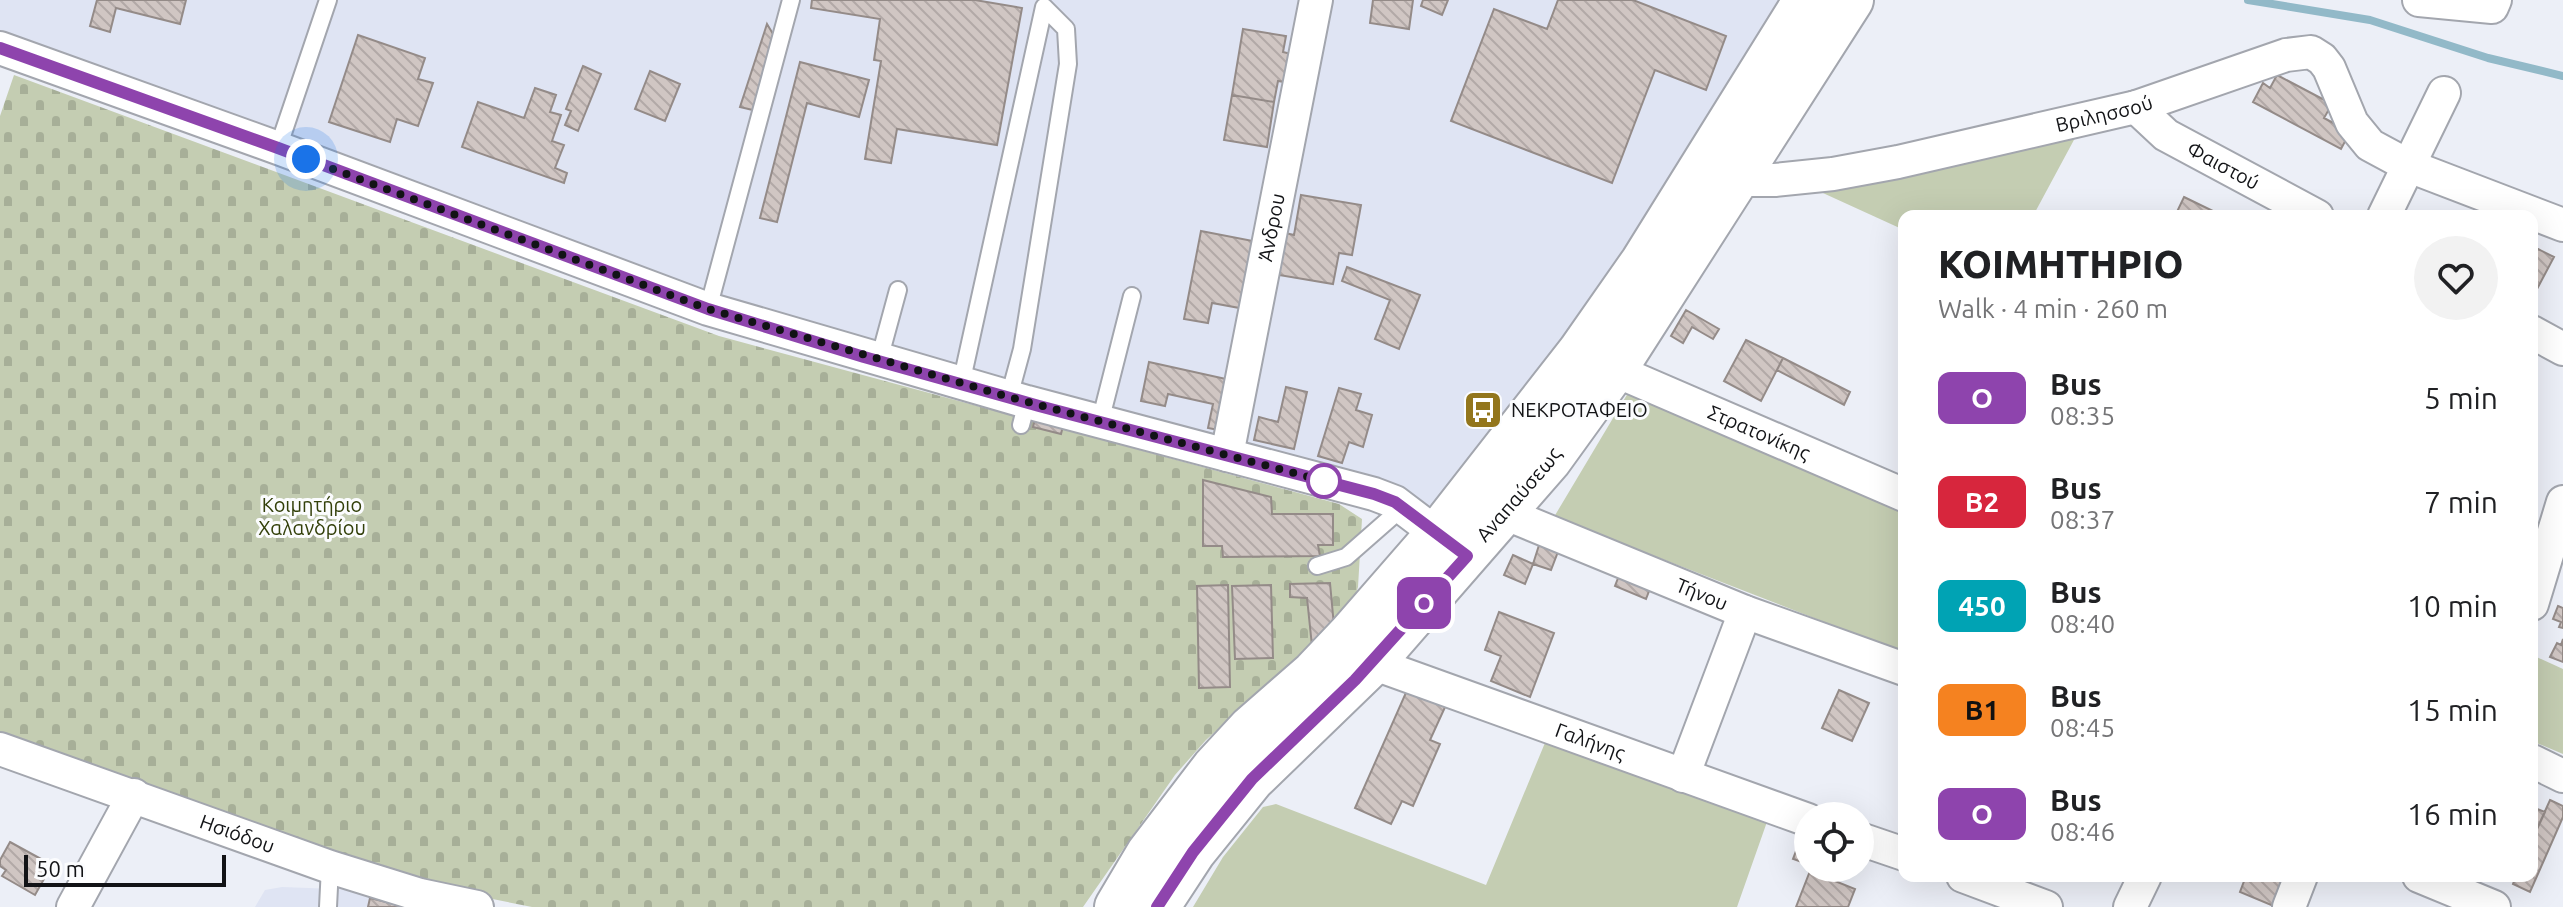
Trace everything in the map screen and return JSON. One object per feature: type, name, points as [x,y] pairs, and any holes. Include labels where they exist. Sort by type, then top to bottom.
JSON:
[{"type":"main road","name":"Αναπαύσεως","points":[[1157,907],[1193,852],[1237,796],[1372,663],[1717,153],[1806,0]]},
{"type":"main road","name":"Αναπαύσεως","points":[[1117,907],[1149,853],[1214,768],[1265,714],[1452,545],[1504,513],[1549,460],[1614,370],[1717,153],[1851,0]]},
{"type":"main road","points":[[1622,225],[1643,262]]},
{"type":"street","name":"Άνδρου","points":[[1227,455],[1316,0]]},
{"type":"street","points":[[2419,0],[2492,7],[2495,0]]},
{"type":"street","points":[[0,48],[708,309],[961,384],[1019,408],[1100,422],[1374,494],[1403,507],[1452,545]]},
{"type":"street","name":"Βριλησσού","points":[[1717,153],[1775,180],[1833,174],[2136,107],[2286,55],[2311,52],[2317,54],[2329,68],[2352,123],[2364,140],[2409,166]]},
{"type":"street","points":[[2387,210],[2444,93]]},
{"type":"street","name":"Φαιστού","points":[[2136,107],[2166,135],[2306,210]]},
{"type":"street","points":[[2409,166],[2524,210]]},
{"type":"street","points":[[2538,215],[2563,225]]},
{"type":"street","points":[[2538,335],[2563,349]]},
{"type":"street","name":"Στρατονίκης","points":[[1614,370],[1898,492]]},
{"type":"street","points":[[2538,588],[2563,502]]},
{"type":"street","name":"Τήνου","points":[[1504,513],[1745,612],[1898,667]]},
{"type":"street","points":[[1683,776],[1745,612]]},
{"type":"street","name":"Γαλήνης","points":[[1372,663],[1794,815]]},
{"type":"street","name":"Ησιόδου","points":[[0,749],[330,867],[420,895],[477,907]]},
{"type":"street","points":[[2538,764],[2563,776]]},
{"type":"street","points":[[73,907],[134,795]]},
{"type":"street","points":[[1874,844],[1898,852]]},
{"type":"street","points":[[1979,882],[2046,907]]},
{"type":"street","points":[[2130,907],[2142,882]]},
{"type":"street","points":[[2289,907],[2299,882]]},
{"type":"street","points":[[2458,884],[2494,907]]},
{"type":"lane","points":[[278,148],[328,0]]},
{"type":"lane","points":[[708,309],[791,0]]},
{"type":"lane","points":[[961,384],[1044,7],[1066,29],[1068,64],[1022,349],[1019,408]]},
{"type":"lane","points":[[879,360],[898,290]]},
{"type":"lane","points":[[1100,422],[1132,296]]},
{"type":"lane","points":[[1317,566],[1346,557],[1403,507]]},
{"type":"lane","points":[[328,907],[330,867]]},
{"type":"shaded area","points":[[0,0],[1787,0],[1715,124],[1505,418],[1432,506],[1013,381],[707,298],[0,43]]},
{"type":"shaded area","points":[[282,887],[362,890],[438,907],[255,907],[265,890]]},
{"type":"green space","name":"Κοιμητήριο Χαλανδρίου","points":[[14,75],[719,336],[1339,504],[1362,519],[1358,587],[1351,609],[1206,740],[1175,775],[1083,907],[532,907],[433,887],[0,737],[0,116]]},
{"type":"green space","points":[[2082,125],[2036,210],[1898,210],[1898,227],[1801,183]]},
{"type":"green space","points":[[1628,393],[1898,504],[1898,651],[1554,517]]},
{"type":"green space","points":[[2538,658],[2563,669],[2563,754],[2538,744]]},
{"type":"green space","points":[[1547,738],[1768,819],[1737,907],[1193,907],[1223,857],[1263,807],[1276,804],[1486,885]]},
{"type":"building","points":[[97,0],[186,0],[180,24],[116,8],[110,32],[90,26]]},
{"type":"building","points":[[812,0],[975,0],[1022,8],[997,145],[897,129],[891,163],[865,159],[881,61],[874,60],[880,19],[811,8]]},
{"type":"building","points":[[1373,0],[1413,0],[1409,29],[1370,23]]},
{"type":"building","points":[[1423,0],[1448,0],[1442,15],[1421,6]]},
{"type":"building","points":[[1558,0],[1633,0],[1726,36],[1706,90],[1655,70],[1612,183],[1451,121],[1494,9],[1547,29]]},
{"type":"building","points":[[767,24],[776,39],[757,111],[740,107]]},
{"type":"building","points":[[1243,29],[1286,36],[1283,52],[1295,55],[1290,83],[1278,81],[1274,102],[1232,95]]},
{"type":"building","points":[[358,35],[425,58],[418,79],[433,83],[418,126],[397,119],[390,142],[329,122]]},
{"type":"building","points":[[800,62],[869,80],[859,117],[807,103],[777,222],[760,218]]},
{"type":"building","points":[[583,66],[601,74],[578,131],[565,125],[571,111],[566,109]]},
{"type":"building","points":[[650,71],[680,84],[665,121],[635,109]]},
{"type":"building","points":[[2277,75],[2332,104],[2324,118],[2350,132],[2341,149],[2253,102],[2263,83],[2270,88]]},
{"type":"building","points":[[535,88],[556,95],[550,112],[561,115],[552,141],[564,145],[555,168],[567,173],[564,183],[462,147],[478,102],[524,118]]},
{"type":"building","points":[[1232,95],[1274,102],[1267,147],[1224,140]]},
{"type":"building","points":[[1301,195],[1361,205],[1352,255],[1339,253],[1333,284],[1273,274],[1281,232],[1294,235]]},
{"type":"building","points":[[2184,197],[2211,210],[2178,210]]},
{"type":"building","points":[[1201,231],[1258,242],[1245,309],[1212,303],[1208,323],[1184,319]]},
{"type":"building","points":[[2538,249],[2554,257],[2538,287]]},
{"type":"building","points":[[1347,267],[1420,295],[1399,349],[1375,339],[1390,300],[1342,281]]},
{"type":"building","points":[[1686,310],[1719,329],[1713,339],[1692,327],[1683,343],[1671,336]]},
{"type":"building","points":[[1746,340],[1783,358],[1761,401],[1724,381]]},
{"type":"building","points":[[1783,358],[1850,392],[1844,405],[1777,370]]},
{"type":"building","points":[[1149,362],[1235,381],[1224,431],[1208,428],[1213,404],[1168,394],[1165,406],[1141,401]]},
{"type":"building","points":[[1286,387],[1307,392],[1294,449],[1254,440],[1259,417],[1278,422]]},
{"type":"building","points":[[1339,388],[1361,394],[1356,410],[1372,415],[1363,447],[1349,442],[1342,463],[1318,456]]},
{"type":"building","points":[[1037,411],[1065,418],[1061,434],[1033,427]]},
{"type":"building","points":[[1203,480],[1271,497],[1272,514],[1333,514],[1333,545],[1318,545],[1320,556],[1223,557],[1222,546],[1203,546]]},
{"type":"building","points":[[1540,542],[1559,549],[1551,570],[1533,564]]},
{"type":"building","points":[[1513,555],[1533,564],[1525,584],[1504,575]]},
{"type":"building","points":[[1620,573],[1651,586],[1646,599],[1615,586]]},
{"type":"building","points":[[1330,583],[1334,626],[1312,646],[1307,598],[1290,597],[1290,584]]},
{"type":"building","points":[[1228,585],[1230,687],[1199,688],[1197,586]]},
{"type":"building","points":[[1271,585],[1273,658],[1235,659],[1232,586]]},
{"type":"building","points":[[2558,606],[2563,608],[2563,628],[2559,627],[2561,622],[2553,619]]},
{"type":"building","points":[[1499,612],[1554,633],[1530,697],[1491,681],[1501,656],[1485,650]]},
{"type":"building","points":[[2563,639],[2563,662],[2550,657],[2557,643],[2561,645]]},
{"type":"building","points":[[1408,688],[1446,705],[1430,740],[1440,744],[1413,806],[1402,801],[1391,824],[1355,808]]},
{"type":"building","points":[[1839,690],[1869,703],[1852,741],[1822,728]]},
{"type":"building","points":[[2550,800],[2563,806],[2563,817],[2538,874],[2538,827]]},
{"type":"building","points":[[2538,809],[2545,812],[2538,827]]},
{"type":"building","points":[[10,842],[52,865],[35,895],[2,876],[6,870],[0,866],[0,860]]},
{"type":"building","points":[[1806,882],[1838,882],[1855,889],[1848,907],[1796,907]]},
{"type":"building","points":[[2244,882],[2287,882],[2276,907],[2240,892]]},
{"type":"building","points":[[2514,882],[2534,882],[2530,892]]},
{"type":"building","points":[[370,898],[406,907],[368,907]]},
{"type":"waterway","points":[[2248,0],[2370,20],[2488,58],[2563,76]]},
{"type":"bus line","name":"Ο","points":[[0,48],[708,309],[1039,406],[1374,494],[1395,502],[1416,516],[1467,556],[1355,680],[1252,779],[1193,852],[1157,907]]},
{"type":"place","name":"ΝΕΚΡΟΤΑΦΕΙΟ","points":[[1483,410]]},
{"type":"route","points":[[306,159],[708,309],[864,357],[1324,481]]}]
